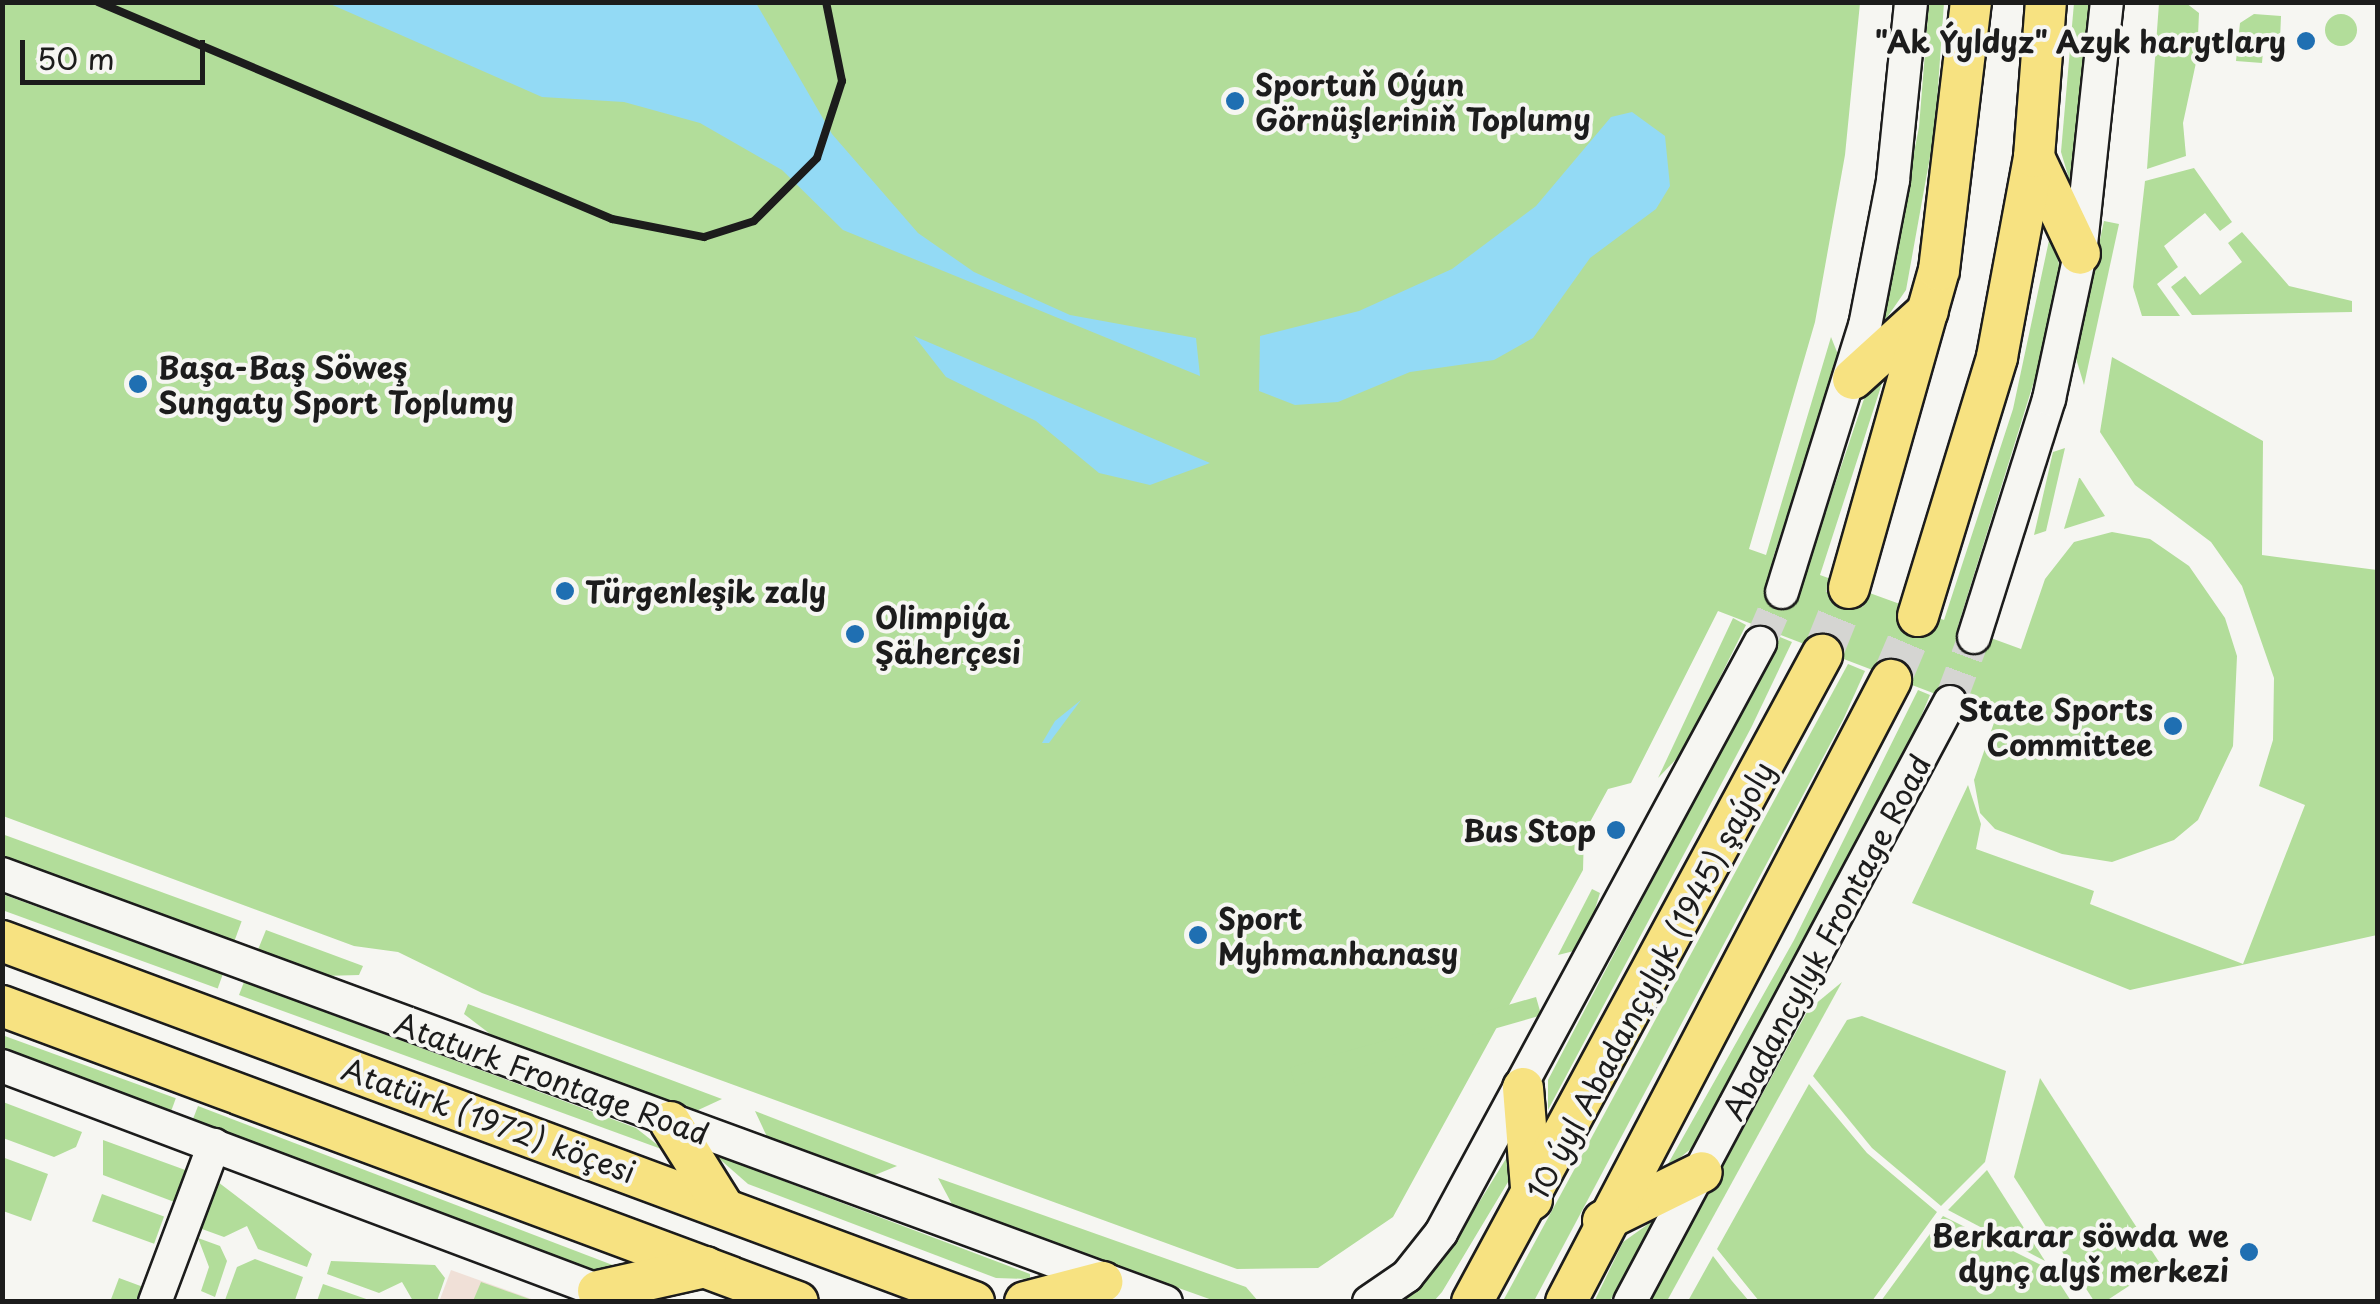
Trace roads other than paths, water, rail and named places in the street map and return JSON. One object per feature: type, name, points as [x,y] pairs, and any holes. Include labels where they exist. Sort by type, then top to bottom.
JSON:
[{"type":"main road","points":[[1849,588],[1928,311],[1956,179],[1971,2]]},
{"type":"main road","points":[[1918,616],[1983,417],[2034,156],[2046,2]]},
{"type":"main road","points":[[2034,156],[2080,254]]},
{"type":"main road","points":[[1853,380],[1928,311]]},
{"type":"main road","name":"10 ýyl Abadançylyk (1945) şaýoly","points":[[1472,1302],[1532,1200],[1822,655]]},
{"type":"main road","points":[[1566,1302],[1604,1221],[1891,680]]},
{"type":"main road","name":"Atatürk (1972) köçesi","points":[[2,940],[974,1302]]},
{"type":"main road","name":"Atatürk (1972) köçesi","points":[[2,1006],[798,1302]]},
{"type":"main road","points":[[1523,1088],[1532,1200]]},
{"type":"main road","points":[[670,1122],[722,1205]]},
{"type":"main road","points":[[1604,1221],[1702,1172]]},
{"type":"main road","points":[[613,1296],[705,1267]]},
{"type":"main road","points":[[1025,1302],[1102,1282]]},
{"type":"street","points":[[1782,592],[1853,380],[1893,180],[1911,2]]},
{"type":"street","points":[[1974,637],[2050,399],[2080,254],[2107,2]]},
{"type":"street","points":[[1368,1302],[1427,1254],[1523,1088],[1760,643]]},
{"type":"street","name":"Abadancylyk Frontage Road","points":[[1630,1302],[1950,702]]},
{"type":"street","name":"Ataturk Frontage Road","points":[[2,874],[1102,1282]]},
{"type":"street","points":[[2,1066],[613,1296]]},
{"type":"street","points":[[155,1302],[214,1146]]},
{"type":"street","points":[[1102,1282],[1166,1302]]},
{"type":"water","points":[[328,3],[756,3],[832,134],[918,233],[974,272],[1070,315],[1196,338],[1200,376],[843,230],[782,170],[700,123],[624,102],[542,97]]},
{"type":"water","points":[[1632,112],[1665,136],[1670,186],[1656,209],[1590,258],[1533,338],[1494,360],[1410,372],[1338,402],[1295,405],[1259,391],[1260,336],[1359,311],[1452,269],[1536,206],[1611,117]]},
{"type":"water","points":[[914,336],[1210,463],[1150,485],[1099,473],[1036,421],[946,377]]},
{"type":"water","points":[[1081,700],[1049,743],[1042,743],[1055,721]]},
{"type":"tunnel","points":[[1822,655],[1849,588]]},
{"type":"tunnel","points":[[1760,643],[1782,592]]},
{"type":"tunnel","points":[[1891,680],[1918,616]]},
{"type":"tunnel","points":[[1950,702],[1974,637]]},
{"type":"railway","points":[[98,2],[612,219],[704,237],[754,221],[817,158],[842,81],[826,2]]},
{"type":"place","name":"\"Ak Ýyldyz\" Azyk harytlary","points":[[2306,41]]},
{"type":"place","name":"Sportuň Oýun Görnüşleriniň Toplumy","points":[[1235,101]]},
{"type":"place","name":"Başa-Baş Söweş Sungaty Sport Toplumy","points":[[138,384]]},
{"type":"place","name":"Türgenleşik zaly","points":[[565,591]]},
{"type":"place","name":"Olimpiýa Şäherçesi","points":[[855,634]]},
{"type":"place","name":"State Sports Committee","points":[[2173,726]]},
{"type":"place","name":"Bus Stop","points":[[1616,830]]},
{"type":"place","name":"Sport Myhmanhanasy","points":[[1198,935]]},
{"type":"place","name":"Berkarar söwda we dynç alyš merkezi","points":[[2249,1252]]}]
